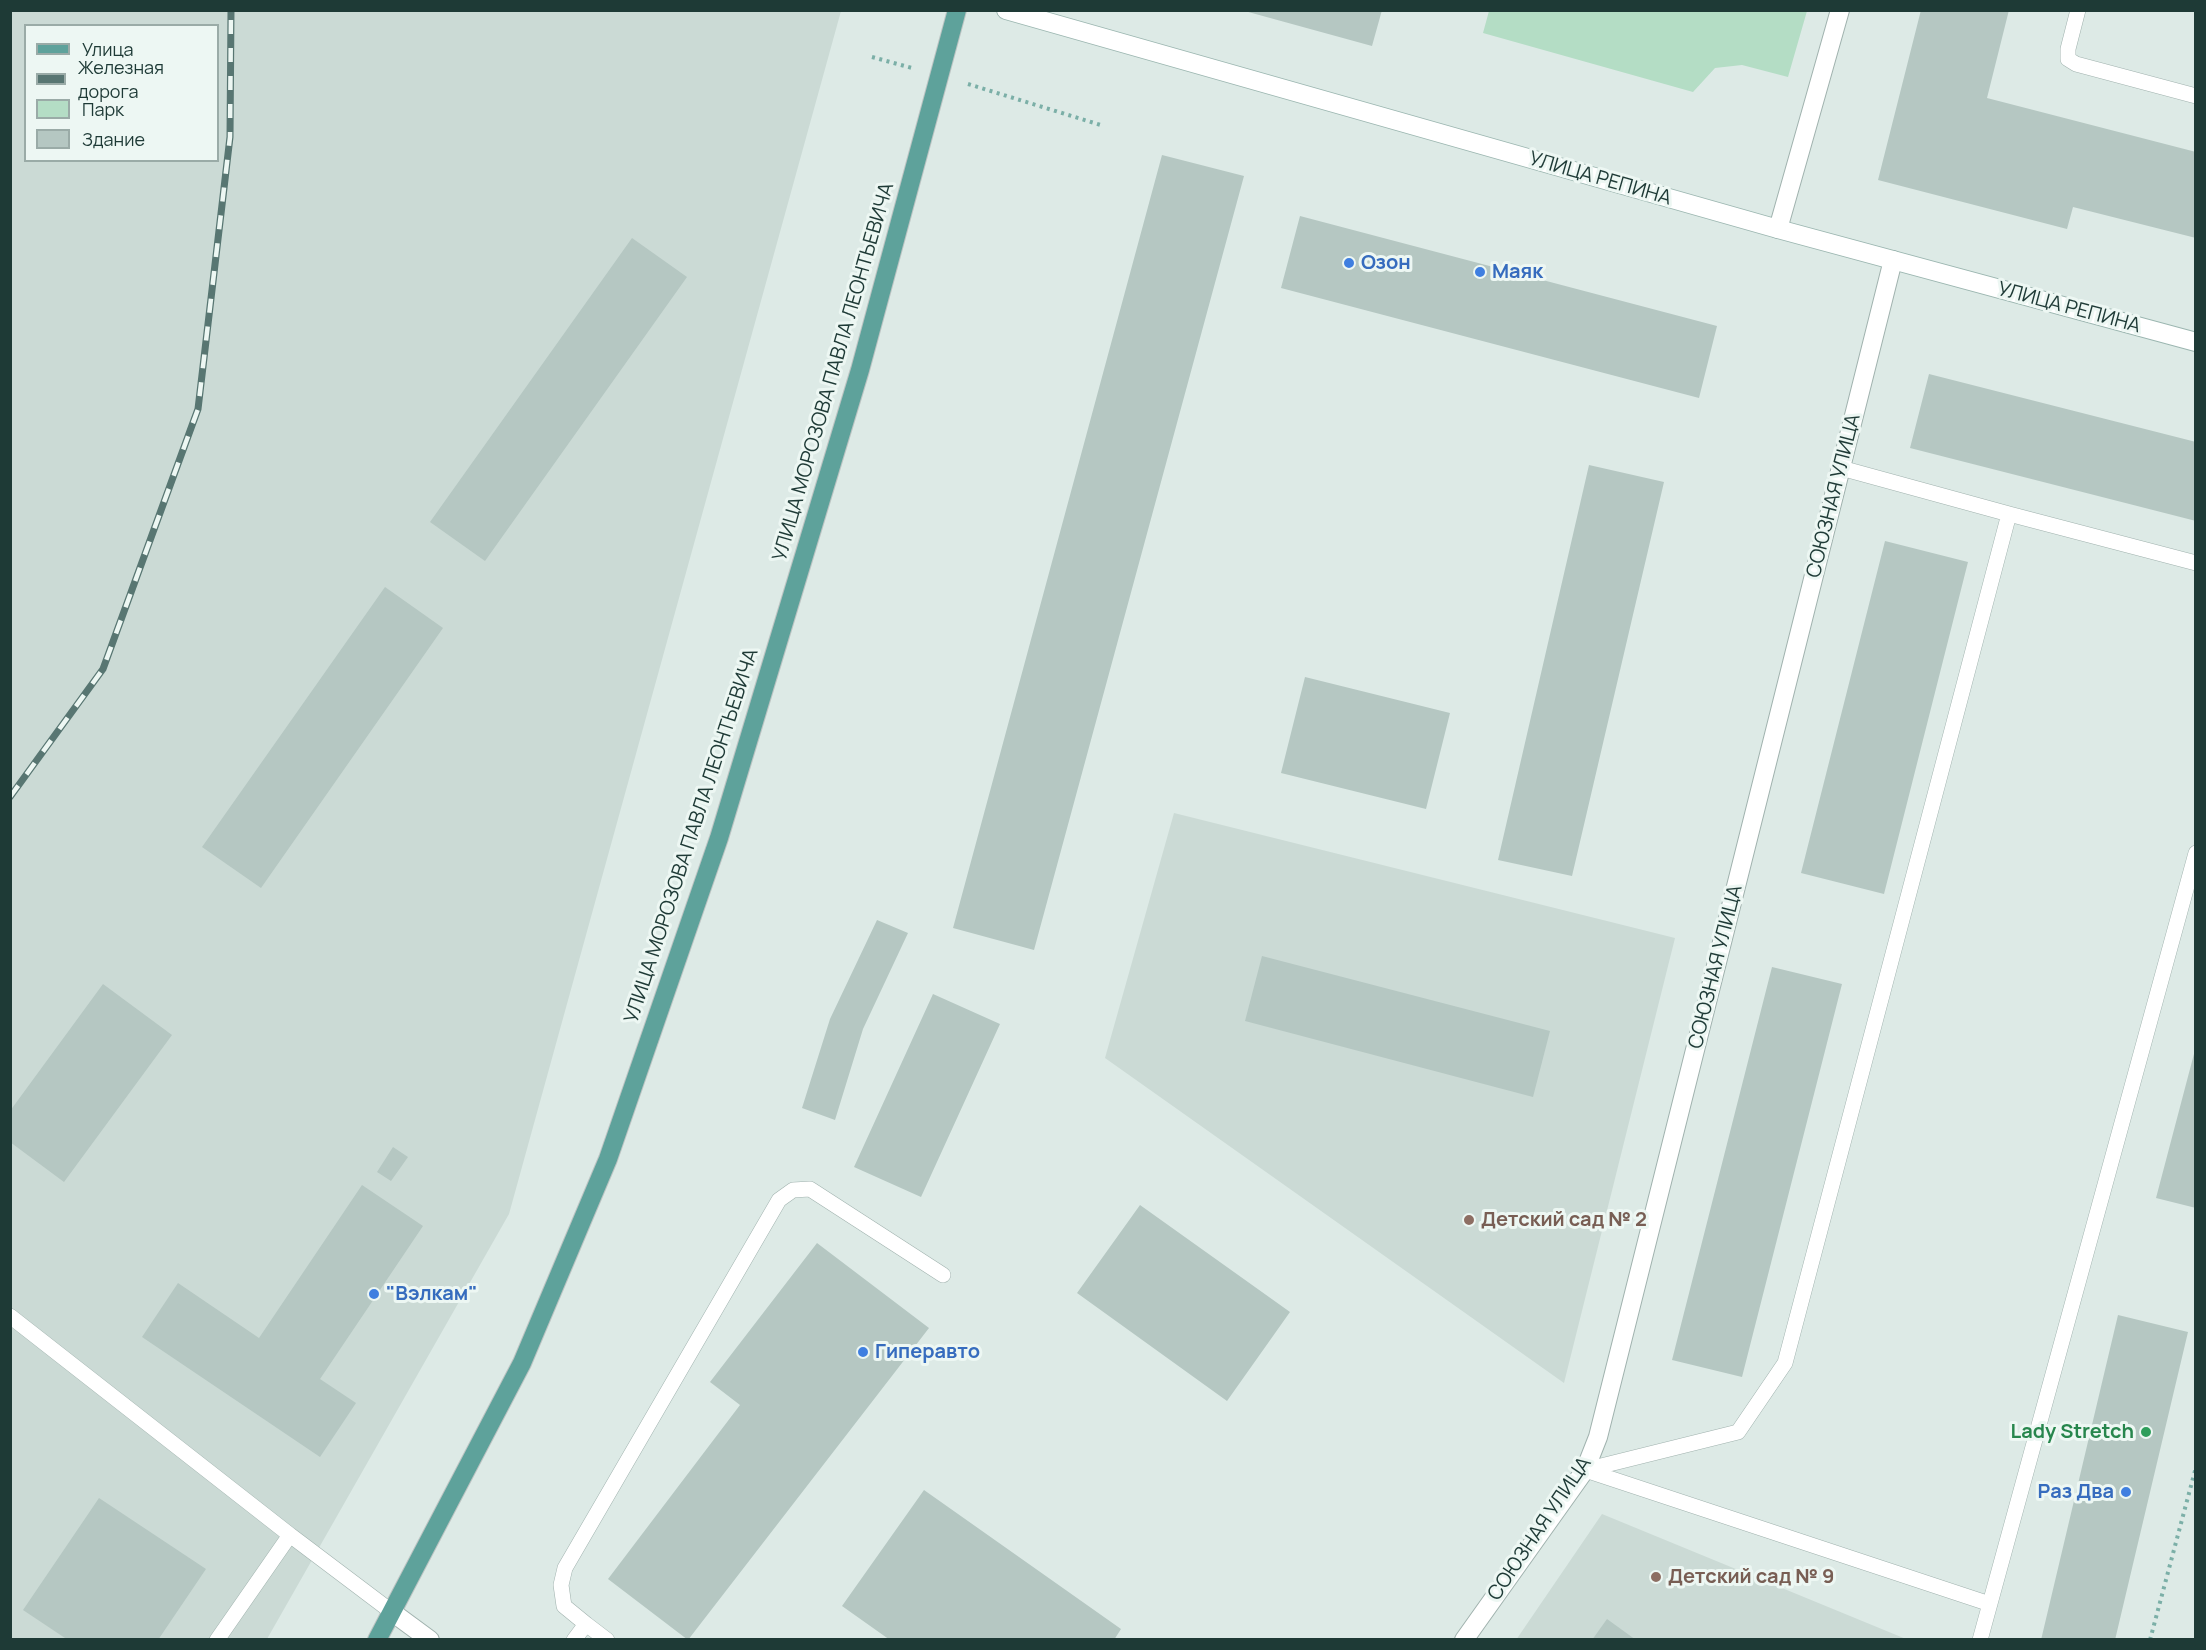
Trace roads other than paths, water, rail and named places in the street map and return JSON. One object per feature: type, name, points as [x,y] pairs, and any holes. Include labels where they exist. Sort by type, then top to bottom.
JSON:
[{"type":"main road","name":"УЛИЦА МОРОЗОВА ПАВЛА ЛЕОНТЬЕВИЧА","points":[[377,1640],[522,1363],[608,1159],[719,838],[860,370],[957,10]]},
{"type":"street","name":"УЛИЦА РЕПИНА","points":[[1006,10],[1778,230],[2196,342]]},
{"type":"street","points":[[1778,230],[1840,10]]},
{"type":"street","name":"СОЮЗНАЯ УЛИЦА","points":[[1464,1640],[1585,1470],[1601,1426],[1893,261]]},
{"type":"street","points":[[392,1612],[430,1640]]},
{"type":"lane","points":[[2078,10],[2068,49],[2068,59],[2076,64],[2196,96]]},
{"type":"lane","points":[[1841,468],[2196,562]]},
{"type":"lane","points":[[1585,1470],[1738,1432],[1785,1363],[2009,514]]},
{"type":"lane","points":[[1980,1640],[2196,853]]},
{"type":"lane","points":[[607,1640],[564,1606],[561,1585],[566,1568],[779,1200],[793,1190],[810,1189],[943,1275]]},
{"type":"lane","points":[[10,1316],[290,1536],[392,1612]]},
{"type":"lane","points":[[1585,1470],[1990,1604]]},
{"type":"lane","points":[[217,1640],[290,1536]]},
{"type":"lane","points":[[574,1640],[586,1624]]},
{"type":"railway","points":[[10,797],[103,669],[198,409],[230,137],[231,10]]},
{"type":"place","name":"Озон","points":[[1349,263]]},
{"type":"place","name":"Маяк","points":[[1480,272]]},
{"type":"place","name":"Детский сад № 2","points":[[1469,1220]]},
{"type":"place","name":"\"Вэлкам\"","points":[[374,1294]]},
{"type":"place","name":"Гиперавто","points":[[863,1352]]},
{"type":"place","name":"Lady Stretch","points":[[2146,1432]]},
{"type":"place","name":"Раз Два","points":[[2126,1492]]},
{"type":"place","name":"Детский сад № 9","points":[[1656,1577]]}]
